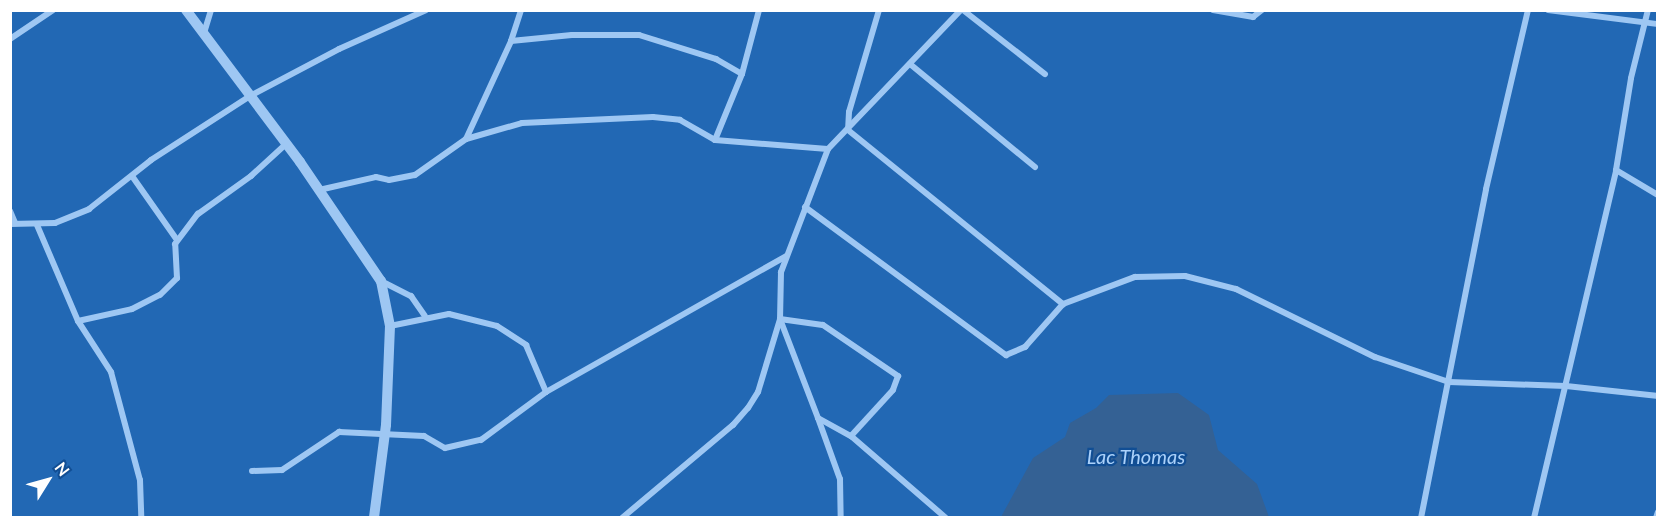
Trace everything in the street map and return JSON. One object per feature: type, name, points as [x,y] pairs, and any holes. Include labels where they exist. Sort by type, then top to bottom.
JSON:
[{"type":"street","points":[[10,39],[53,10]]},
{"type":"street","points":[[186,10],[320,190],[381,281],[390,326],[385,434],[374,518]]},
{"type":"street","points":[[204,34],[211,10]]},
{"type":"street","points":[[10,212],[13,224],[37,225],[55,223],[89,209],[132,176],[250,96],[339,49],[426,10]]},
{"type":"street","points":[[466,139],[511,42],[521,10]]},
{"type":"street","points":[[716,140],[742,74],[759,10]]},
{"type":"street","points":[[848,130],[849,112],[879,10]]},
{"type":"street","points":[[622,518],[733,425],[758,392],[780,319],[780,282],[786,256],[828,149],[962,10],[1045,74]]},
{"type":"street","points":[[1213,10],[1253,17],[1262,10]]},
{"type":"street","points":[[1421,518],[1486,189],[1528,10]]},
{"type":"street","points":[[1548,10],[1658,24]]},
{"type":"street","points":[[1534,518],[1551,435],[1566,386],[1616,170],[1648,10]]},
{"type":"street","points":[[511,42],[572,35],[639,35],[716,59],[742,74]]},
{"type":"street","points":[[910,64],[1035,167]]},
{"type":"street","points":[[320,190],[376,177],[389,180],[415,175],[466,139],[522,123],[652,117],[680,120],[716,140],[828,149]]},
{"type":"street","points":[[848,130],[1063,304]]},
{"type":"street","points":[[78,321],[132,309],[160,295],[177,278],[173,248],[198,214],[251,176],[286,144]]},
{"type":"street","points":[[1616,170],[1658,195]]},
{"type":"street","points":[[132,176],[177,240]]},
{"type":"street","points":[[805,207],[1006,355],[1025,347],[1063,304],[1135,277],[1157,274],[1212,281],[1376,357],[1449,382],[1566,386],[1658,396]]},
{"type":"street","points":[[37,225],[78,321],[111,372],[140,480],[141,518]]},
{"type":"street","points":[[252,471],[282,470],[339,432],[424,436],[445,448],[481,440],[546,392],[786,256]]},
{"type":"street","points":[[381,281],[411,296],[425,316]]},
{"type":"street","points":[[390,326],[425,316],[465,316],[497,326],[522,340],[546,392]]},
{"type":"street","points":[[780,319],[840,479],[841,518]]},
{"type":"street","points":[[780,319],[823,325],[898,376],[893,390],[851,436]]},
{"type":"street","points":[[818,418],[851,436],[946,518]]},
{"type":"street","points":[[1656,518],[1658,512]]},
{"type":"shaded area","points":[[11,11],[1657,11],[1657,517],[11,517]]},
{"type":"water","name":"Lac Thomas","points":[[1178,393],[1209,415],[1218,450],[1257,484],[1269,517],[1001,517],[1033,458],[1065,437],[1070,423],[1096,408],[1109,395]]}]
